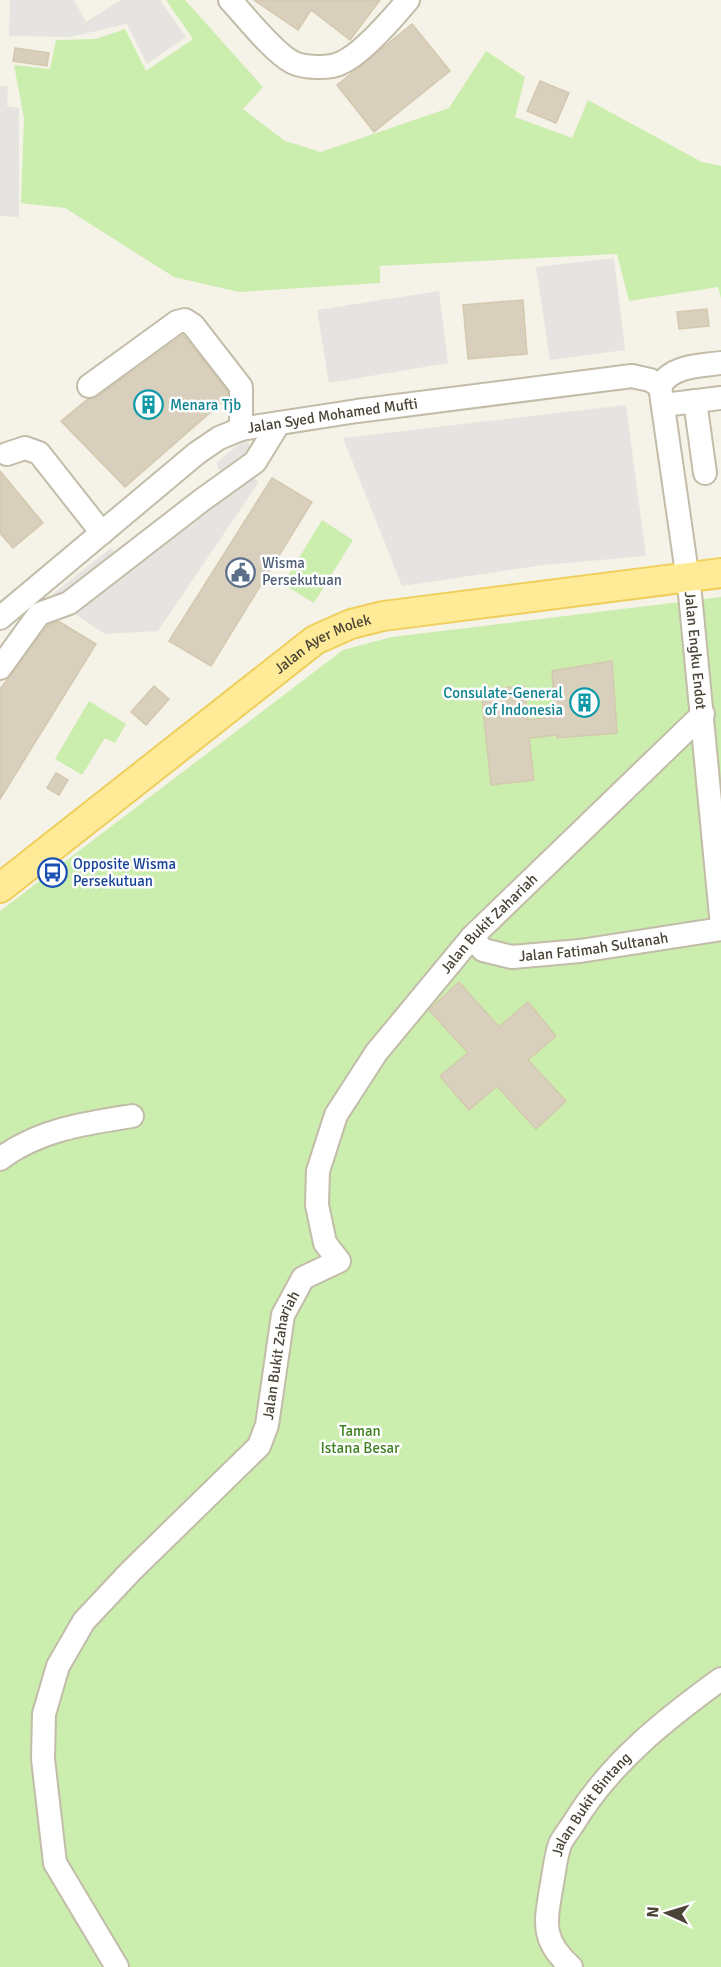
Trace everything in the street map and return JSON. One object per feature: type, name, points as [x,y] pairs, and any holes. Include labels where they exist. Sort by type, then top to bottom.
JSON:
[{"type":"main road","name":"Jalan Ayer Molek","points":[[0,888],[315,640],[342,628],[383,615],[721,573]]},
{"type":"street","points":[[230,0],[280,54],[293,63],[321,68],[340,64],[360,50],[408,0]]},
{"type":"street","points":[[89,386],[177,322],[185,320],[193,325],[241,387],[241,429]]},
{"type":"street","points":[[721,363],[675,371],[664,379],[662,395],[695,401],[721,398]]},
{"type":"street","name":"Jalan Syed Mohamed Mufti","points":[[0,618],[197,453],[219,438],[241,429],[427,401],[632,376],[650,380],[662,395]]},
{"type":"street","name":"Jalan Engku Endot","points":[[662,395],[688,577],[721,916]]},
{"type":"street","points":[[695,401],[705,473]]},
{"type":"street","points":[[0,668],[39,614],[69,603],[201,500],[255,462],[279,423]]},
{"type":"street","points":[[7,454],[25,448],[39,453],[102,533]]},
{"type":"street","name":"Jalan Bukit Zahariah","points":[[117,1967],[56,1863],[43,1760],[44,1714],[58,1666],[84,1621],[259,1446],[267,1425],[284,1315],[303,1278],[339,1261],[325,1243],[317,1205],[318,1171],[336,1115],[376,1053],[472,937],[703,714]]},
{"type":"street","name":"Jalan Fatimah Sultanah","points":[[472,937],[483,950],[512,957],[580,951],[721,929]]},
{"type":"street","points":[[0,1159],[16,1146],[74,1125],[132,1116]]},
{"type":"street","name":"Jalan Bukit Bintang","points":[[571,1967],[555,1953],[547,1935],[548,1905],[560,1845],[587,1801],[625,1757],[674,1713],[721,1679]]},
{"type":"green space","points":[[166,0],[185,0],[263,87],[243,109],[285,141],[321,152],[449,108],[486,51],[525,77],[515,117],[572,138],[588,100],[702,162],[721,166],[721,298],[718,287],[629,301],[617,254],[380,266],[380,283],[239,292],[174,277],[65,208],[21,203],[24,118],[14,65],[50,69],[56,40],[96,39],[125,29],[146,71],[193,39]]},
{"type":"green space","points":[[322,520],[353,540],[314,603],[283,584]]},
{"type":"green space","name":"Taman Istana Besar","points":[[721,597],[721,1967],[0,1967],[0,911],[343,650],[392,637]]},
{"type":"green space","points":[[89,701],[126,724],[115,743],[105,738],[82,775],[55,759]]},
{"type":"shaded area","points":[[10,0],[74,0],[86,22],[121,0],[160,0],[186,37],[147,64],[127,24],[70,37],[9,36]]},
{"type":"shaded area","points":[[0,86],[8,87],[7,106],[19,108],[19,217],[0,216]]},
{"type":"shaded area","points":[[614,258],[625,350],[550,360],[536,267]]},
{"type":"shaded area","points":[[439,291],[448,363],[329,383],[317,310]]},
{"type":"shaded area","points":[[626,405],[646,556],[543,565],[402,586],[343,438]]},
{"type":"shaded area","points":[[245,439],[253,448],[238,464],[259,482],[158,631],[105,634],[70,611],[36,607],[111,548],[119,558],[222,476],[216,463]]},
{"type":"building","points":[[254,0],[380,0],[350,40],[311,10],[298,30]]},
{"type":"building","points":[[412,24],[450,71],[374,132],[337,85]]},
{"type":"building","points":[[15,48],[49,53],[47,66],[13,61]]},
{"type":"building","points":[[540,81],[569,93],[556,123],[527,111]]},
{"type":"building","points":[[523,300],[527,354],[468,359],[463,305]]},
{"type":"building","points":[[707,309],[709,326],[679,329],[677,312]]},
{"type":"building","name":"Menara Tjb","points":[[183,335],[228,392],[228,397],[125,487],[61,421],[88,399],[97,397]]},
{"type":"building","points":[[0,471],[43,523],[13,548],[0,533]]},
{"type":"building","name":"Wisma Persekutuan","points":[[272,478],[312,502],[211,666],[169,641]]},
{"type":"building","points":[[58,621],[96,644],[0,799],[0,689],[48,625]]},
{"type":"building","points":[[612,661],[617,733],[529,738],[534,780],[491,785],[481,690],[524,686],[528,720],[555,717],[552,671]]},
{"type":"building","points":[[154,686],[169,699],[146,725],[131,712]]},
{"type":"building","points":[[56,773],[68,780],[59,795],[47,788]]},
{"type":"building","points":[[459,982],[499,1027],[528,1002],[556,1036],[528,1060],[566,1101],[536,1129],[497,1086],[469,1110],[440,1076],[468,1053],[429,1010]]},
{"type":"place","name":"Menara Tjb","points":[[149,405]]},
{"type":"place","name":"Wisma Persekutuan","points":[[241,572]]},
{"type":"place","name":"Consulate-General of Indonesia","points":[[584,702]]},
{"type":"place","name":"Opposite Wisma Persekutuan","points":[[52,873]]}]
